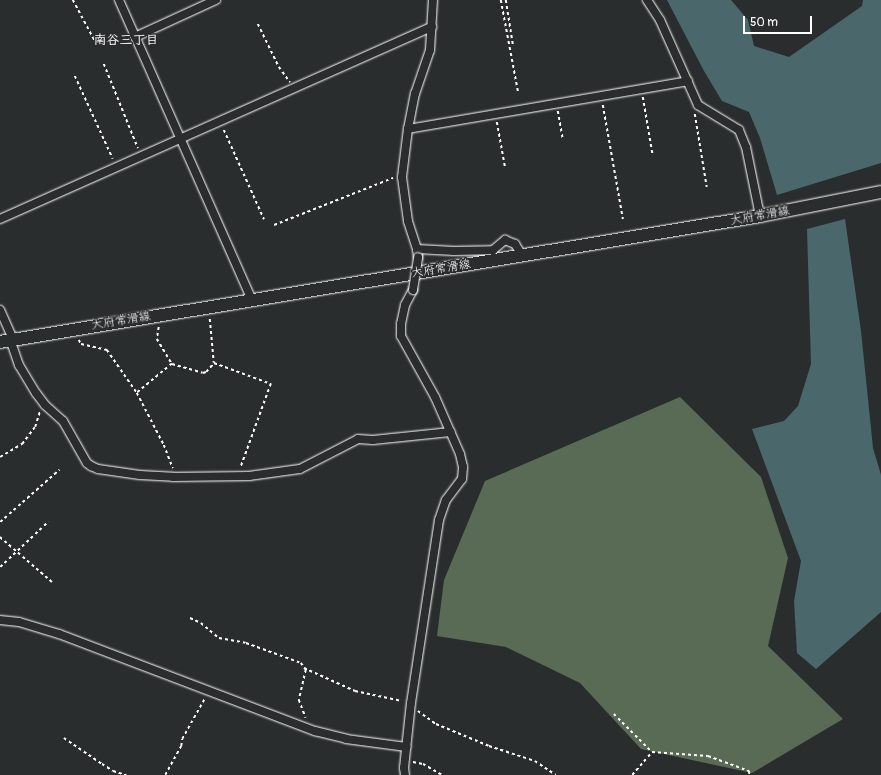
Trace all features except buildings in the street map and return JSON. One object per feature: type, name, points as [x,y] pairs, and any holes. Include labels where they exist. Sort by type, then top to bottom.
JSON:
[{"type":"main road","name":"大府常滑線","points":[[8,340],[760,216],[881,192]]},
{"type":"street","points":[[119,0],[252,300]]},
{"type":"street","points":[[135,36],[216,0]]},
{"type":"street","points":[[405,775],[406,747],[411,705],[439,520],[446,500],[462,479],[463,467],[451,432],[435,397],[401,336],[401,324],[405,306],[413,290],[418,253],[408,221],[402,177],[408,129],[416,94],[430,50],[433,0]]},
{"type":"street","points":[[647,0],[660,20],[698,105],[739,130],[746,147],[760,216]]},
{"type":"street","points":[[0,219],[116,166],[432,27]]},
{"type":"street","points":[[408,129],[688,81]]},
{"type":"street","points":[[418,253],[493,250],[504,240],[515,244],[522,255]]},
{"type":"street","points":[[0,310],[8,340],[19,365],[45,405],[63,421],[91,466],[140,475],[173,477],[238,477],[300,469],[358,440],[373,440],[451,432]]},
{"type":"street","points":[[0,620],[19,622],[59,634],[307,728],[346,739],[406,747]]},
{"type":"path","points":[[74,0],[96,45]]},
{"type":"path","points":[[501,0],[518,91]]},
{"type":"path","points":[[506,0],[513,44]]},
{"type":"path","points":[[258,24],[279,67],[294,88]]},
{"type":"path","points":[[104,64],[141,155]]},
{"type":"path","points":[[75,76],[116,166]]},
{"type":"path","points":[[641,89],[653,156]]},
{"type":"path","points":[[601,96],[624,219]]},
{"type":"path","points":[[556,104],[563,139]]},
{"type":"path","points":[[698,105],[695,112],[708,187]]},
{"type":"path","points":[[496,114],[505,166]]},
{"type":"path","points":[[220,120],[264,219]]},
{"type":"path","points":[[274,225],[398,176],[402,177]]},
{"type":"path","points":[[160,314],[157,339],[172,364],[203,373],[206,372],[214,363],[210,319]]},
{"type":"path","points":[[80,339],[79,341],[81,344],[107,350],[138,393],[170,460],[173,477]]},
{"type":"path","points":[[214,363],[271,384],[238,477]]},
{"type":"path","points":[[138,393],[172,364]]},
{"type":"path","points":[[0,457],[22,444],[35,427],[39,413],[45,405]]},
{"type":"path","points":[[0,522],[59,470]]},
{"type":"path","points":[[0,567],[48,522]]},
{"type":"path","points":[[0,536],[18,550],[52,582]]},
{"type":"path","points":[[190,618],[201,623],[219,638],[246,643],[301,663],[306,670],[299,700],[308,722],[307,728]]},
{"type":"path","points":[[304,668],[365,694],[411,705],[436,724],[489,746],[535,761],[556,775]]},
{"type":"path","points":[[165,775],[182,739],[209,691]]},
{"type":"path","points":[[614,714],[652,752],[708,756],[749,771],[750,775]]},
{"type":"path","points":[[64,738],[113,771],[126,775]]},
{"type":"path","points":[[632,775],[652,752]]},
{"type":"path","points":[[405,760],[423,764],[442,775]]},
{"type":"green space","points":[[680,397],[761,477],[788,558],[768,646],[843,719],[752,773],[641,749],[580,683],[506,647],[437,636],[444,580],[485,481]]},
{"type":"water","points":[[667,0],[731,0],[748,20],[754,46],[789,57],[862,6],[863,0],[881,0],[881,163],[777,195],[760,138],[749,112],[722,101],[704,71]]},
{"type":"water","points":[[845,219],[861,331],[873,448],[881,475],[881,612],[816,669],[797,653],[794,601],[801,561],[752,429],[784,421],[798,406],[811,364],[807,229]]},
{"type":"district","name":"南谷三丁目","points":[[126,40]]}]
